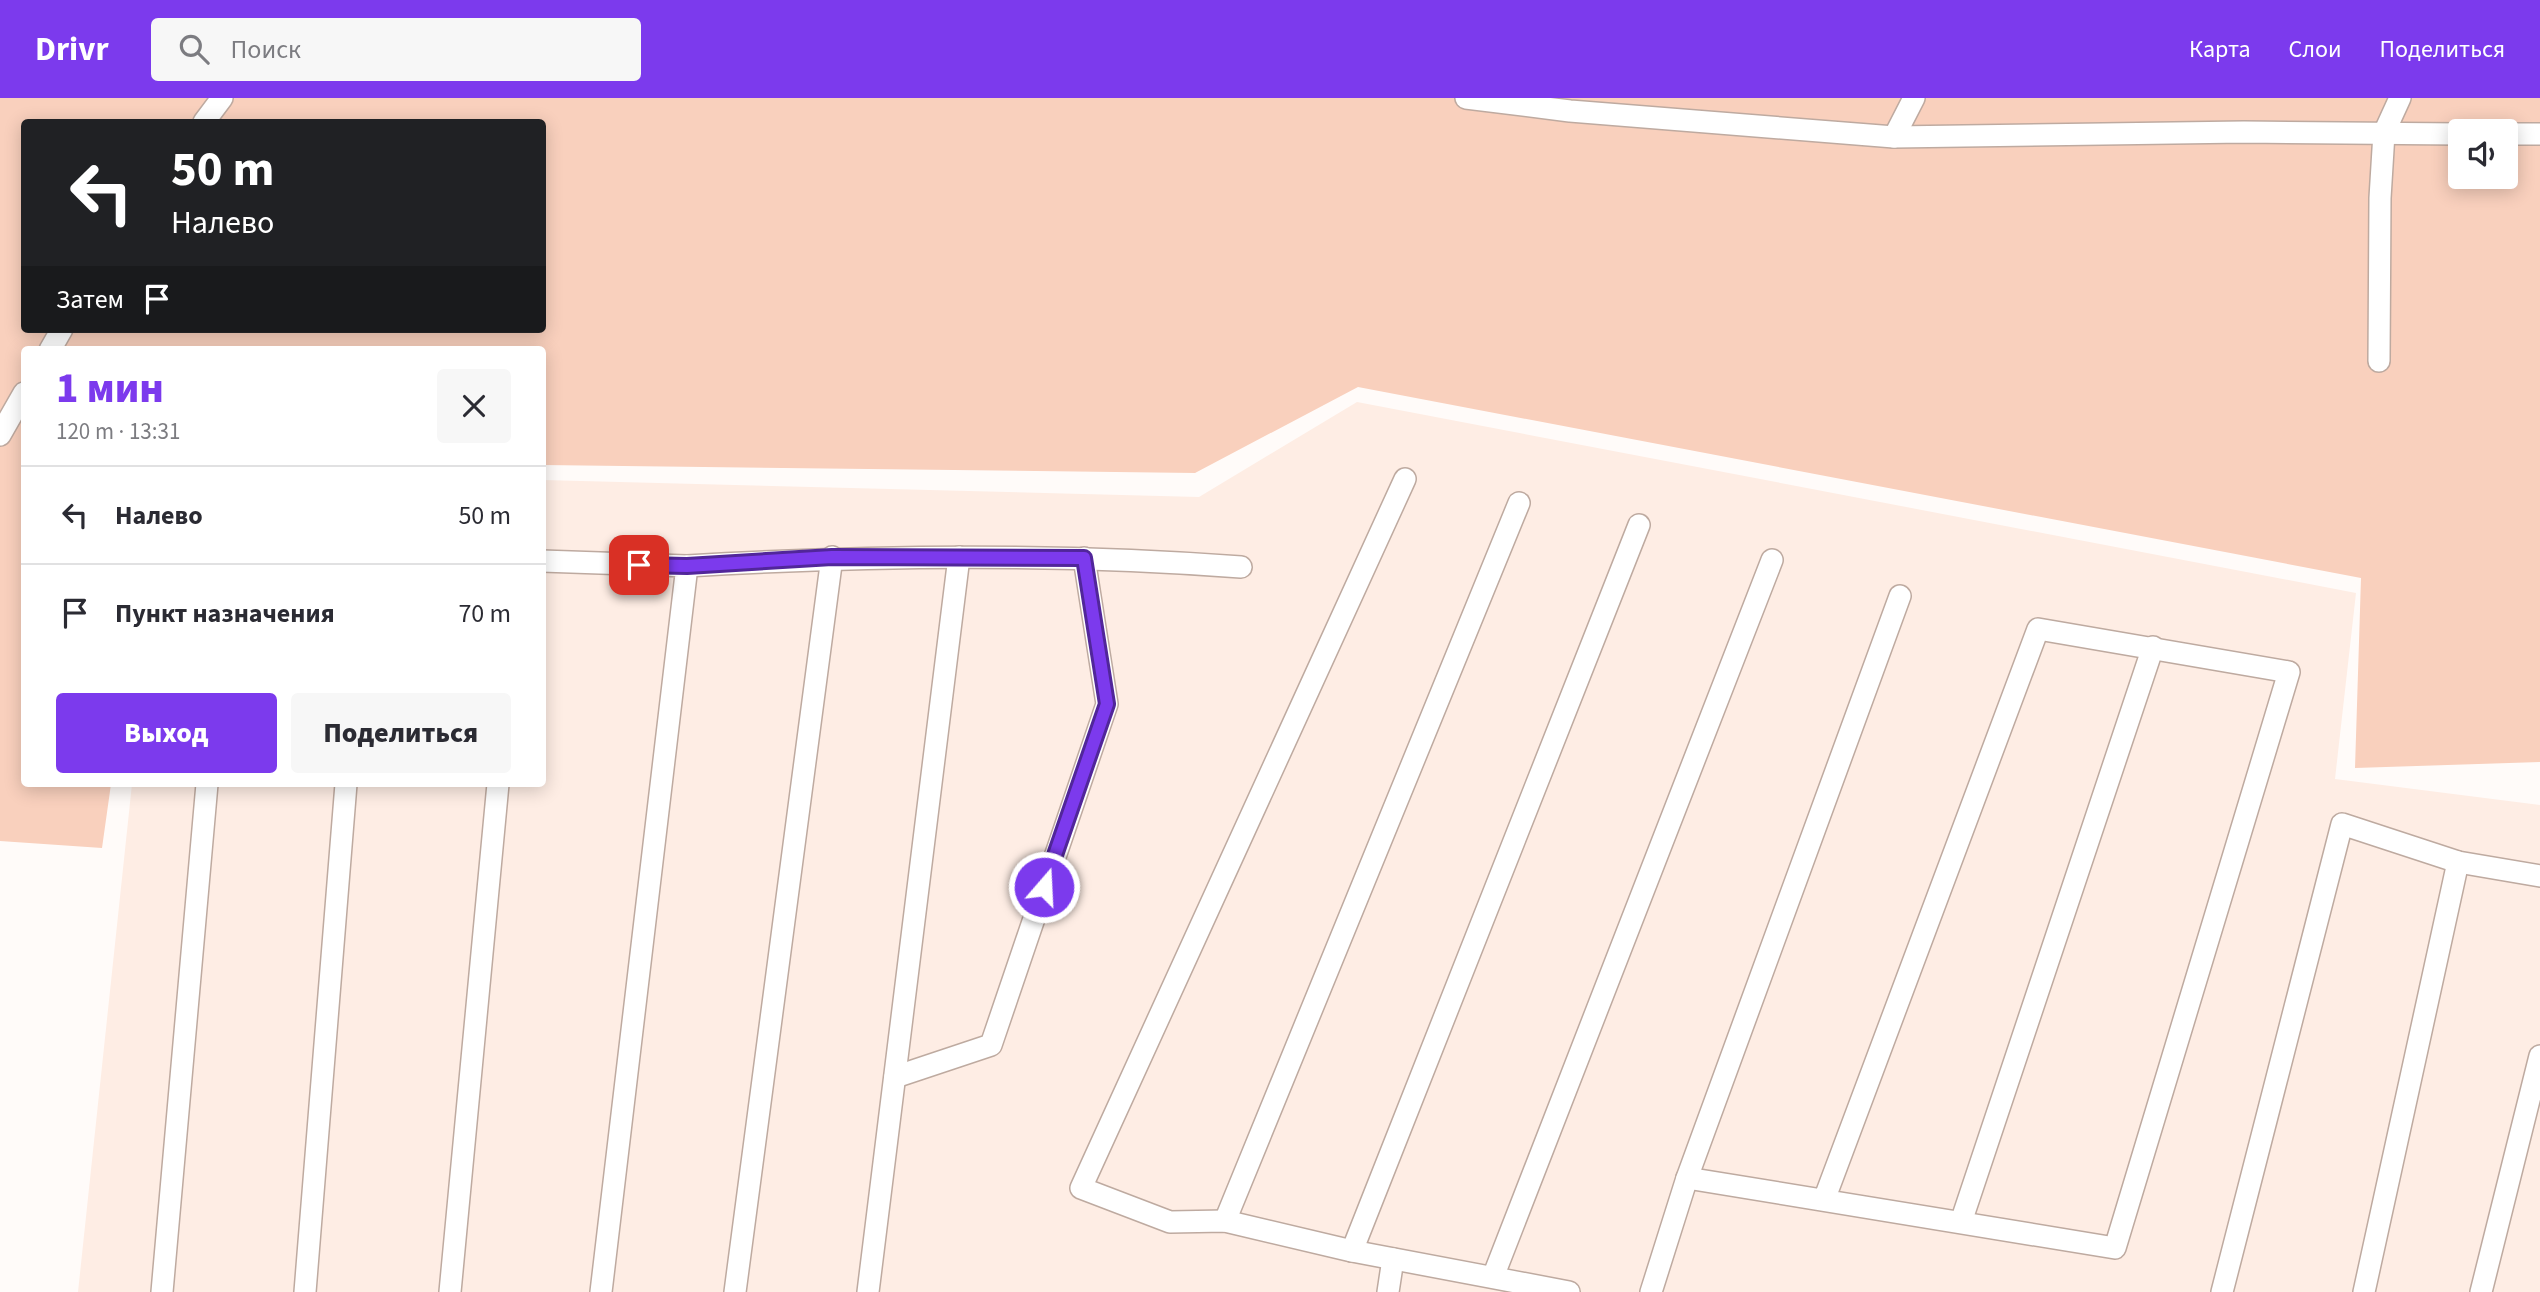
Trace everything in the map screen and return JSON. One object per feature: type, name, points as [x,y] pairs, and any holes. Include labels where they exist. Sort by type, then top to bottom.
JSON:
[{"type":"lane","points":[[206,119],[222,98]]},
{"type":"lane","points":[[1466,98],[1571,104],[1894,137],[2448,134]]},
{"type":"lane","points":[[1894,137],[1914,98]]},
{"type":"lane","points":[[2378,361],[2380,198],[2384,133],[2400,98]]},
{"type":"lane","points":[[2518,134],[2540,134]]},
{"type":"lane","points":[[0,435],[21,398]]},
{"type":"lane","points":[[1405,479],[1081,1188],[1170,1222],[1225,1221],[1352,1251],[1569,1292]]},
{"type":"lane","points":[[1225,1221],[1519,503]]},
{"type":"lane","points":[[1352,1251],[1639,526]]},
{"type":"lane","points":[[735,1292],[832,557]]},
{"type":"lane","points":[[546,561],[687,566],[832,557],[1084,558],[1241,567]]},
{"type":"lane","points":[[869,1292],[959,558]]},
{"type":"lane","points":[[895,1077],[991,1045],[1107,704],[1084,558]]},
{"type":"lane","points":[[1493,1277],[1772,560]]},
{"type":"lane","points":[[601,1292],[687,566]]},
{"type":"lane","points":[[1651,1292],[1687,1178],[1900,596]]},
{"type":"lane","points":[[1687,1178],[2115,1248],[2289,672],[2038,629],[1824,1200]]},
{"type":"lane","points":[[1961,1222],[2153,647]]},
{"type":"lane","points":[[162,1292],[207,787]]},
{"type":"lane","points":[[305,1292],[346,787]]},
{"type":"lane","points":[[450,1292],[498,787]]},
{"type":"lane","points":[[2222,1292],[2342,824],[2458,862],[2540,876]]},
{"type":"lane","points":[[2364,1292],[2458,862]]},
{"type":"lane","points":[[2481,1292],[2540,1056]]},
{"type":"lane","points":[[1388,1292],[1393,1259]]},
{"type":"shaded area","points":[[0,98],[2540,98],[2540,762],[2355,768],[2361,578],[1358,387],[1195,473],[546,465],[546,346],[21,346],[21,787],[111,787],[102,848],[0,841]]},
{"type":"shaded area","points":[[1357,402],[2356,593],[2335,779],[2540,805],[2540,1292],[78,1292],[132,787],[546,787],[546,480],[1199,497]]},
{"type":"route","points":[[639,565],[687,566],[832,557],[1084,558],[1107,704],[1044,887]]}]
